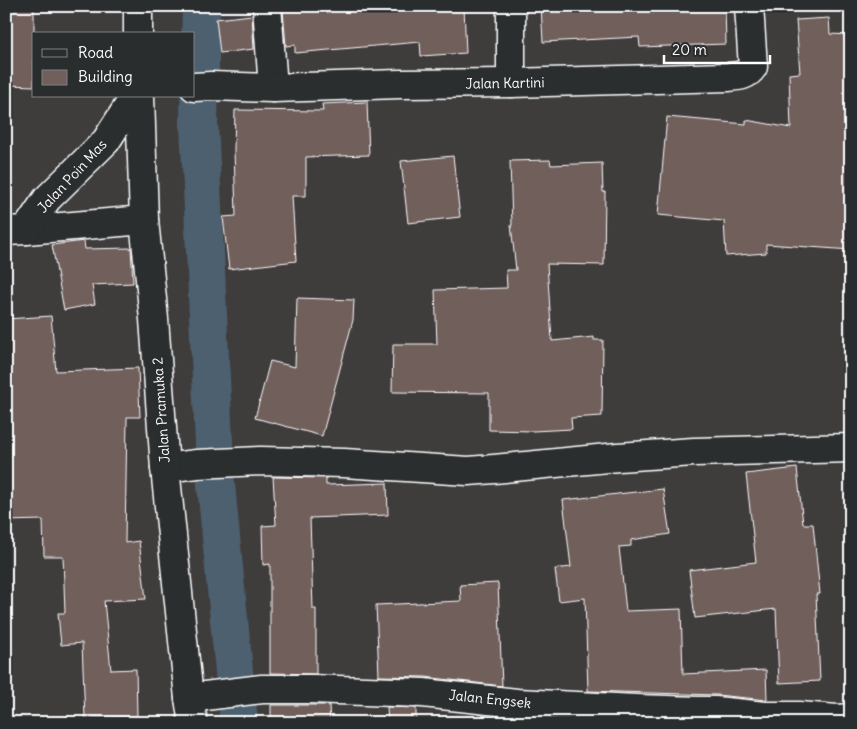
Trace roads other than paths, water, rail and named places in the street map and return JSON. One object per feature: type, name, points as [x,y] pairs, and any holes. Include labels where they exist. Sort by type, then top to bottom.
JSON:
[{"type":"street","points":[[138,6],[138,32]]},
{"type":"street","points":[[267,6],[272,88]]},
{"type":"street","points":[[511,6],[511,84]]},
{"type":"street","name":"Jalan Kartini","points":[[203,86],[272,88],[400,84],[511,84],[743,75],[753,67],[749,6]]},
{"type":"street","name":"Jalan Poin Mas","points":[[16,230],[106,141],[134,98]]},
{"type":"street","name":"Jalan Pramuka 2","points":[[140,98],[144,220],[154,319],[165,468],[191,710]]},
{"type":"street","name":"Jalan Poin Mas","points":[[16,230],[144,220]]},
{"type":"street","points":[[165,468],[197,464],[260,461],[344,463],[468,471],[618,456],[851,448]]},
{"type":"street","name":"Jalan Engsek","points":[[191,710],[223,694],[262,689],[309,689],[423,693],[516,702],[696,712],[715,711],[765,716],[851,718]]},
{"type":"waterway","points":[[201,6],[199,123],[216,485],[239,723]]}]
